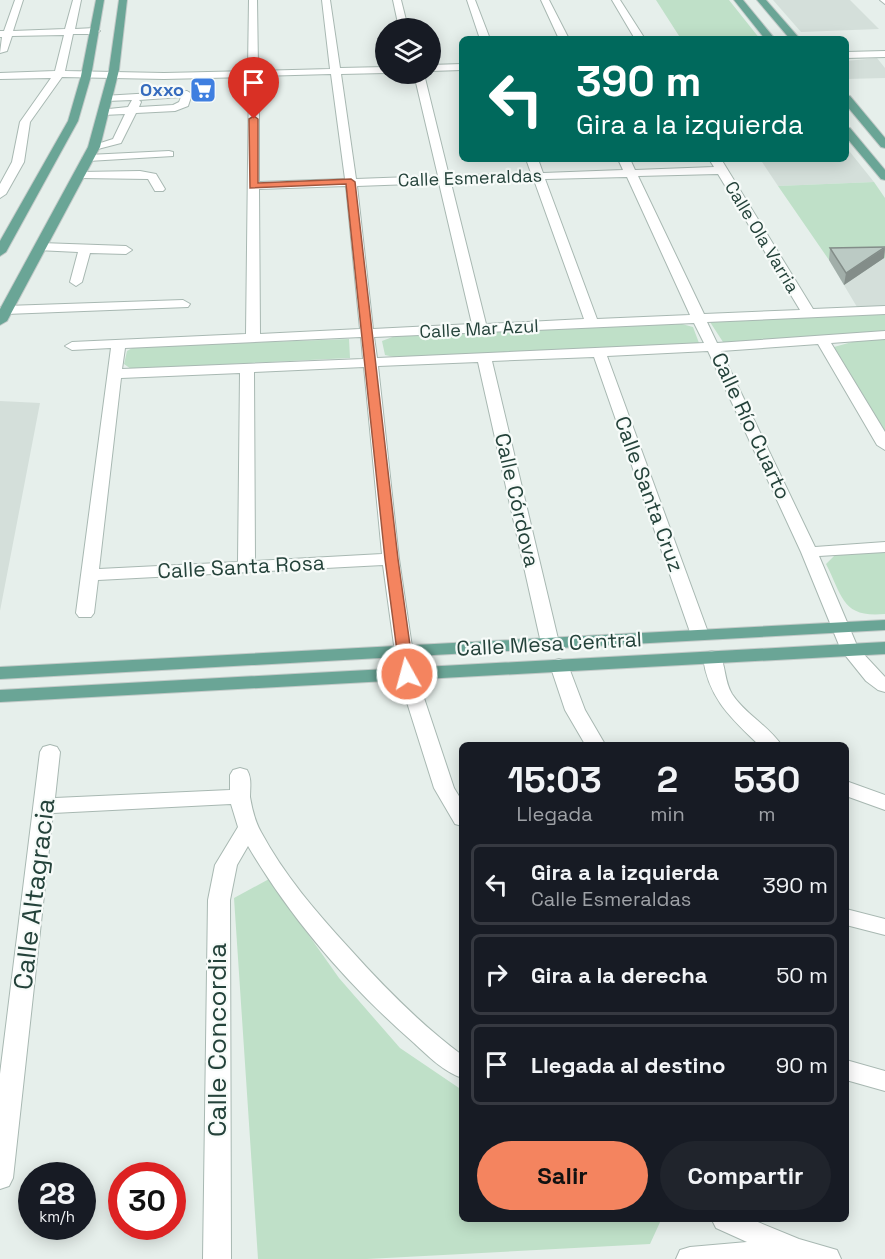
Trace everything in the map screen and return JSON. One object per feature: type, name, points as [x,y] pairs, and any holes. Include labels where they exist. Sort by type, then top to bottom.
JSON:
[{"type":"main road","points":[[0,252],[73,121],[86,73],[100,0]]},
{"type":"main road","points":[[3,315],[94,147],[113,73],[123,0]]},
{"type":"main road","points":[[738,0],[768,36]]},
{"type":"main road","points":[[761,0],[792,36]]},
{"type":"main road","points":[[849,102],[885,145]]},
{"type":"main road","points":[[849,134],[885,177]]},
{"type":"main road","name":"Calle Mesa Central","points":[[0,673],[885,625]]},
{"type":"main road","name":"Calle Mesa Central","points":[[0,696],[885,648]]},
{"type":"street","points":[[2,51],[4,34],[20,0]]},
{"type":"street","points":[[0,194],[18,162],[25,122],[58,74],[77,0]]},
{"type":"street","points":[[253,339],[254,0]]},
{"type":"street","points":[[326,0],[351,182],[392,559],[407,674],[444,788],[459,814]]},
{"type":"street","points":[[398,0],[402,18]]},
{"type":"street","points":[[471,0],[484,36]]},
{"type":"street","points":[[545,0],[563,36]]},
{"type":"street","points":[[616,0],[638,36]]},
{"type":"street","points":[[4,34],[95,31]]},
{"type":"street","points":[[849,49],[885,48]]},
{"type":"street","points":[[849,55],[885,54]]},
{"type":"street","points":[[849,66],[864,65],[861,55]]},
{"type":"street","points":[[441,62],[459,61]]},
{"type":"street","points":[[0,76],[254,71],[375,65]]},
{"type":"street","points":[[441,68],[459,67]]},
{"type":"street","points":[[335,68],[375,70]]},
{"type":"street","points":[[103,112],[175,108],[184,104],[195,72]]},
{"type":"street","points":[[94,147],[115,142],[133,111],[147,73]]},
{"type":"street","points":[[420,84],[480,328]]},
{"type":"street","points":[[107,98],[187,94]]},
{"type":"street","points":[[88,158],[169,154]]},
{"type":"street","points":[[533,162],[592,324]]},
{"type":"street","name":"Calle Esmeraldas","points":[[253,186],[538,176],[628,166],[719,164]]},
{"type":"street","name":"Calle Ola Varria","points":[[719,164],[809,314]]},
{"type":"street","name":"Calle Río Cuarto","points":[[628,166],[809,552],[850,650],[873,677],[885,686]]},
{"type":"street","points":[[80,175],[140,174],[152,176],[159,189]]},
{"type":"street","points":[[41,247],[126,250]]},
{"type":"street","points":[[75,282],[85,249]]},
{"type":"street","points":[[3,315],[183,304]]},
{"type":"street","name":"Calle Mar Azul","points":[[72,346],[885,310]]},
{"type":"street","name":"Calle Mar Azul","points":[[115,374],[714,347],[885,335]]},
{"type":"street","points":[[823,341],[885,445]]},
{"type":"street","points":[[85,613],[118,345]]},
{"type":"street","name":"Calle Santa Cruz","points":[[598,352],[700,635]]},
{"type":"street","name":"Calle Córdova","points":[[484,357],[550,643]]},
{"type":"street","points":[[246,565],[247,368]]},
{"type":"street","points":[[809,552],[885,547]]},
{"type":"street","name":"Calle Santa Rosa","points":[[90,575],[392,559]]},
{"type":"street","points":[[712,657],[716,680],[724,696],[749,725],[768,742]]},
{"type":"street","points":[[559,666],[575,710],[594,742]]},
{"type":"street","name":"Calle Altagracia","points":[[0,1178],[50,752]]},
{"type":"street","points":[[44,806],[240,786],[248,828],[298,903],[367,984],[401,1019],[459,1066]]},
{"type":"street","points":[[849,789],[885,803]]},
{"type":"street","name":"Calle Concordia","points":[[217,1259],[219,900],[226,865],[248,828]]},
{"type":"street","points":[[849,918],[885,927]]},
{"type":"street","points":[[849,1071],[885,1080]]},
{"type":"street","points":[[730,1222],[796,1250],[827,1259]]},
{"type":"street","points":[[690,1259],[796,1250]]},
{"type":"shaded area","points":[[773,0],[850,0],[879,29],[801,32]]},
{"type":"shaded area","points":[[877,58],[885,68],[885,78],[849,79],[849,61]]},
{"type":"shaded area","points":[[849,151],[874,182],[778,186],[762,162],[849,162]]},
{"type":"shaded area","points":[[885,258],[885,306],[857,307],[829,260]]},
{"type":"shaded area","points":[[0,401],[40,403],[0,611]]},
{"type":"green space","points":[[656,0],[729,0],[758,36],[679,36]]},
{"type":"green space","points":[[874,182],[885,198],[885,258],[829,260],[778,186]]},
{"type":"green space","points":[[885,313],[885,332],[740,343],[723,342],[710,322]]},
{"type":"green space","points":[[682,324],[693,327],[699,343],[394,357],[385,355],[382,341],[395,336]]},
{"type":"green space","points":[[885,338],[885,431],[834,347]]},
{"type":"green space","points":[[349,339],[350,358],[131,369],[124,364],[127,351],[134,347]]},
{"type":"green space","points":[[885,552],[885,614],[860,613],[846,603],[826,564],[836,554]]},
{"type":"green space","points":[[269,879],[339,978],[400,1048],[459,1088],[459,1222],[660,1222],[650,1244],[367,1259],[258,1259],[234,898]]},
{"type":"building","points":[[885,247],[846,273],[830,248]]},
{"type":"place","name":"Oxxo","points":[[203,90]]},
{"type":"route","points":[[254,119],[253,186],[351,182],[392,559],[407,674]]}]
